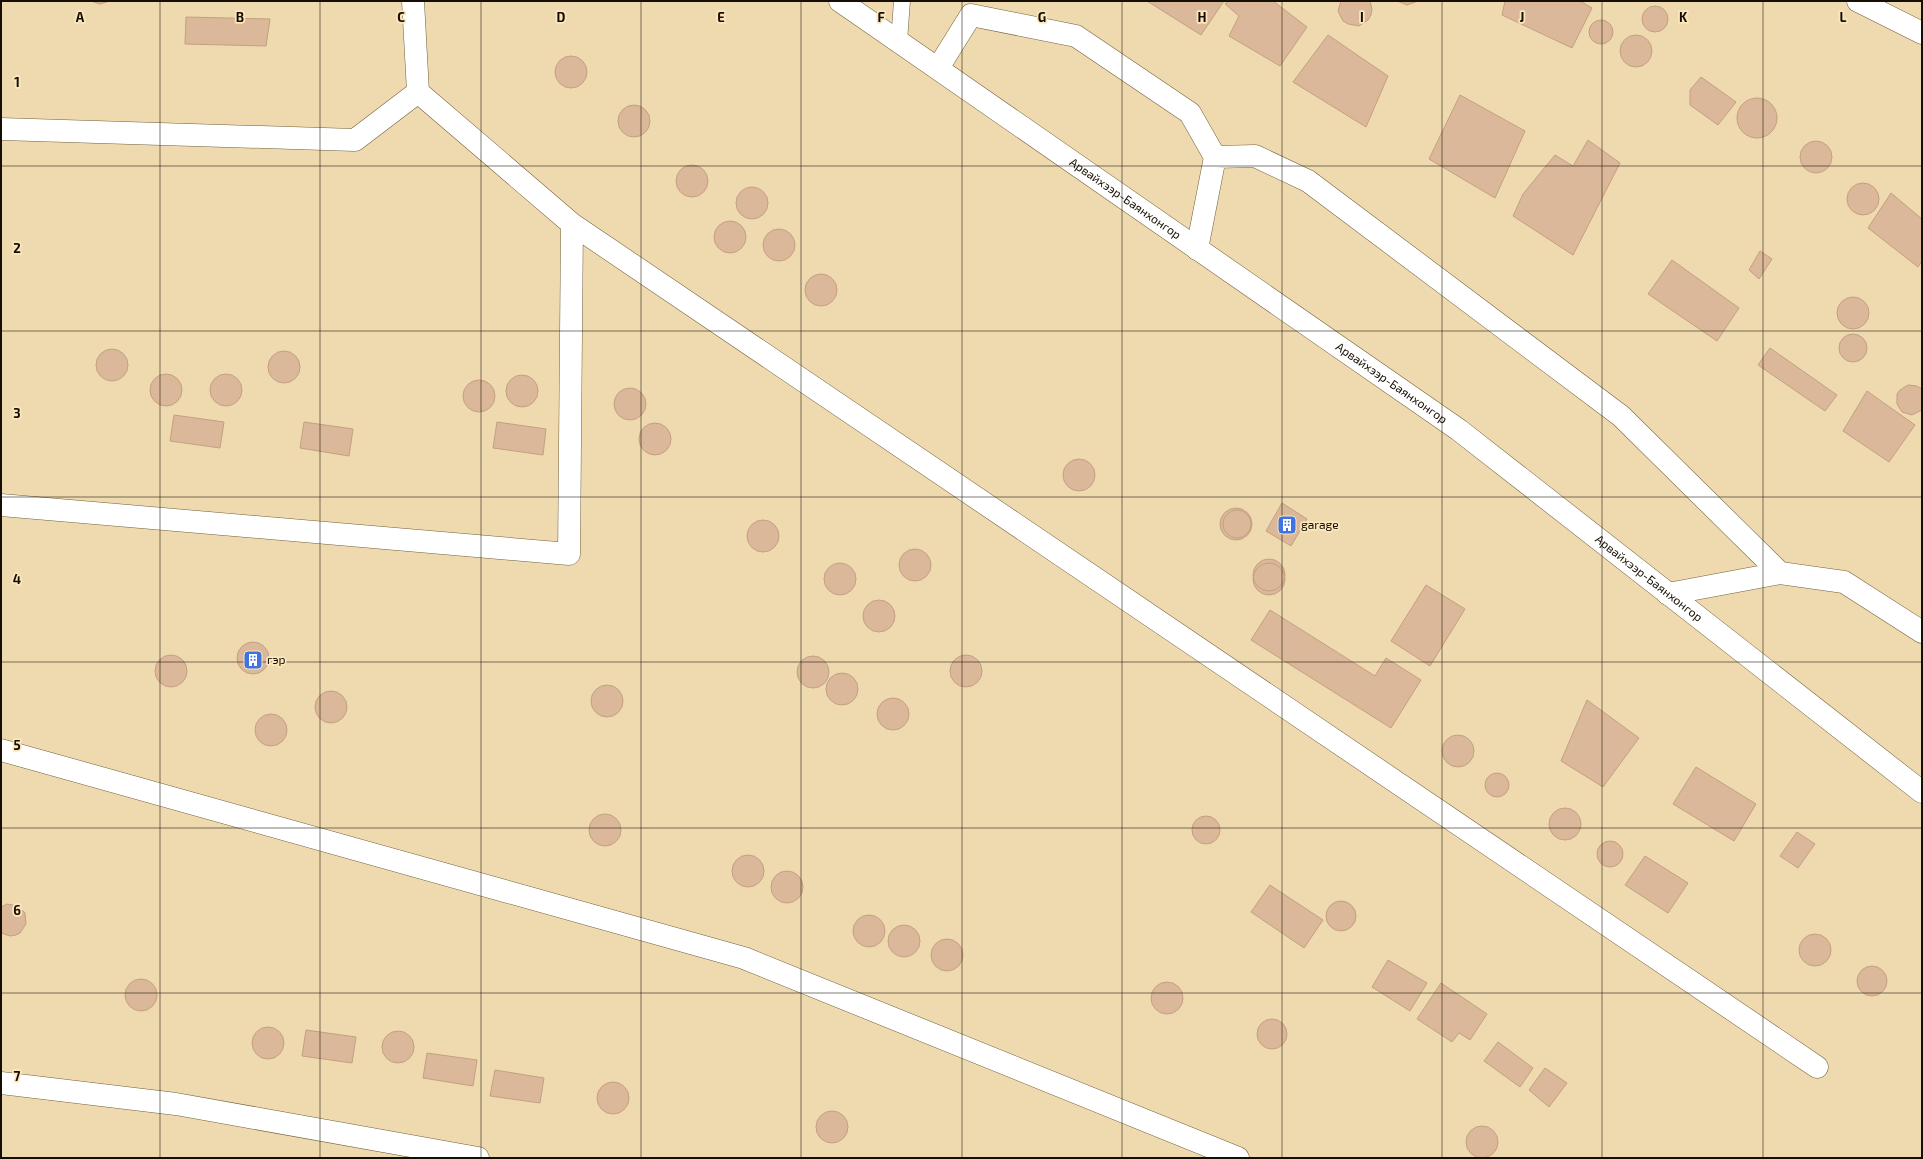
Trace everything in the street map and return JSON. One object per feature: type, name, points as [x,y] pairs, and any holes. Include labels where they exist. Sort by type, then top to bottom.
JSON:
[{"type":"main road","points":[[412,1],[418,92],[572,224],[1817,1067]]},
{"type":"main road","name":"Арвайхээр-Баянхонгор","points":[[840,1],[1459,430],[1922,792]]},
{"type":"main road","points":[[1858,1],[1922,33]]},
{"type":"main road","points":[[938,68],[973,8],[1076,36],[1190,113],[1215,157],[1197,249]]},
{"type":"main road","points":[[1,129],[355,140],[418,92]]},
{"type":"main road","points":[[1215,157],[1254,156],[1308,181],[1621,416],[1780,573]]},
{"type":"main road","points":[[1,505],[569,554],[572,224]]},
{"type":"main road","points":[[1668,594],[1780,573],[1844,582],[1922,632]]},
{"type":"main road","points":[[1,750],[744,958],[1238,1158]]},
{"type":"main road","points":[[1,1083],[176,1104],[478,1158]]},
{"type":"lane","points":[[899,41],[902,1]]},
{"type":"building","points":[[91,1],[110,1],[100,4]]},
{"type":"building","points":[[1147,1],[1224,1],[1201,35]]},
{"type":"building","points":[[1228,1],[1273,1],[1307,27],[1280,66],[1229,36],[1239,16],[1225,4]]},
{"type":"building","points":[[1341,1],[1370,1],[1372,9],[1371,15],[1368,20],[1359,26],[1348,24],[1343,21],[1338,11]]},
{"type":"building","points":[[1397,1],[1418,1],[1407,5]]},
{"type":"building","points":[[1505,1],[1580,1],[1592,8],[1572,48],[1502,15]]},
{"type":"building","points":[[1655,6],[1664,10],[1668,19],[1664,28],[1655,32],[1646,28],[1642,19],[1646,10]]},
{"type":"building","points":[[186,17],[270,19],[266,46],[185,44]]},
{"type":"building","points":[[1601,20],[1610,23],[1613,32],[1610,41],[1601,44],[1592,41],[1589,32],[1592,23]]},
{"type":"building","points":[[1328,35],[1388,76],[1366,127],[1293,82]]},
{"type":"building","points":[[1633,35],[1639,35],[1649,42],[1652,51],[1651,57],[1645,64],[1639,67],[1633,67],[1623,60],[1620,54],[1620,48],[1627,38]]},
{"type":"building","points":[[568,56],[574,56],[584,63],[587,72],[586,78],[580,85],[574,88],[568,88],[558,81],[555,75],[555,69],[562,59]]},
{"type":"building","points":[[1701,77],[1736,102],[1718,125],[1690,105],[1690,90]]},
{"type":"building","points":[[1460,95],[1525,131],[1495,198],[1429,159]]},
{"type":"building","points":[[1761,98],[1768,101],[1774,107],[1777,118],[1776,126],[1768,135],[1761,138],[1753,138],[1746,135],[1738,126],[1737,114],[1740,107],[1749,99]]},
{"type":"building","points":[[631,105],[637,105],[647,112],[650,121],[649,127],[643,134],[637,137],[631,137],[621,130],[618,124],[618,118],[625,108]]},
{"type":"building","points":[[1588,140],[1620,163],[1573,255],[1513,216],[1523,194],[1555,155],[1573,166]]},
{"type":"building","points":[[1813,141],[1819,141],[1828,145],[1832,157],[1828,169],[1819,173],[1813,173],[1804,169],[1800,160],[1800,154],[1804,145]]},
{"type":"building","points":[[689,165],[695,165],[705,172],[708,181],[707,187],[701,194],[695,197],[689,197],[679,190],[676,184],[676,178],[683,168]]},
{"type":"building","points":[[1863,183],[1872,186],[1876,190],[1879,199],[1876,208],[1872,212],[1863,215],[1854,212],[1850,208],[1847,199],[1850,190],[1854,186]]},
{"type":"building","points":[[749,187],[755,187],[765,194],[768,203],[767,209],[761,216],[755,219],[749,219],[739,212],[736,206],[736,200],[743,190]]},
{"type":"building","points":[[1891,193],[1922,219],[1922,261],[1918,267],[1868,228]]},
{"type":"building","points":[[727,221],[733,221],[743,228],[746,237],[745,243],[739,250],[733,253],[727,253],[717,246],[714,240],[714,234],[721,224]]},
{"type":"building","points":[[776,229],[782,229],[792,236],[795,245],[794,251],[788,258],[782,261],[776,261],[766,254],[763,248],[763,242],[770,232]]},
{"type":"building","points":[[1760,251],[1772,259],[1759,279],[1749,270]]},
{"type":"building","points":[[1672,260],[1739,308],[1717,341],[1648,294]]},
{"type":"building","points":[[818,274],[824,274],[834,281],[837,290],[836,296],[830,303],[824,306],[818,306],[808,299],[805,293],[805,287],[812,277]]},
{"type":"building","points":[[1853,297],[1859,298],[1866,304],[1869,313],[1868,319],[1862,326],[1853,329],[1847,328],[1840,322],[1837,313],[1838,307],[1844,300]]},
{"type":"building","points":[[1853,334],[1863,338],[1867,348],[1863,358],[1853,362],[1843,358],[1839,348],[1843,338]]},
{"type":"building","points":[[1770,348],[1837,395],[1825,411],[1758,365]]},
{"type":"building","points":[[109,349],[115,349],[125,356],[128,365],[127,371],[121,378],[115,381],[109,381],[99,374],[96,368],[96,362],[103,352]]},
{"type":"building","points":[[281,351],[287,351],[297,358],[300,367],[299,373],[293,380],[287,383],[281,383],[271,376],[268,370],[268,364],[275,354]]},
{"type":"building","points":[[163,374],[169,374],[179,381],[182,390],[181,396],[175,403],[169,406],[163,406],[153,399],[150,393],[150,387],[157,377]]},
{"type":"building","points":[[223,374],[229,374],[239,381],[242,390],[241,396],[235,403],[229,406],[223,406],[213,399],[210,393],[210,387],[217,377]]},
{"type":"building","points":[[519,375],[525,375],[535,382],[538,391],[537,397],[531,404],[525,407],[519,407],[509,400],[506,394],[506,388],[513,378]]},
{"type":"building","points":[[476,380],[482,380],[492,387],[495,396],[494,402],[488,409],[482,412],[476,412],[466,405],[463,399],[463,393],[470,383]]},
{"type":"building","points":[[1908,385],[1917,386],[1922,389],[1922,410],[1912,415],[1902,412],[1897,404],[1897,394]]},
{"type":"building","points":[[627,388],[633,388],[643,395],[646,404],[645,410],[639,417],[633,420],[627,420],[617,413],[614,407],[614,401],[621,391]]},
{"type":"building","points":[[1867,391],[1915,425],[1889,462],[1843,431]]},
{"type":"building","points":[[174,415],[224,422],[220,448],[170,441]]},
{"type":"building","points":[[304,422],[353,429],[349,456],[300,448]]},
{"type":"building","points":[[497,422],[546,429],[543,455],[493,448]]},
{"type":"building","points":[[652,423],[658,423],[668,430],[671,439],[670,445],[664,452],[658,455],[652,455],[642,448],[639,442],[639,436],[646,426]]},
{"type":"building","points":[[1076,459],[1082,459],[1092,466],[1095,475],[1094,481],[1088,488],[1082,491],[1076,491],[1066,484],[1063,478],[1063,472],[1070,462]]},
{"type":"building","name":"garage","points":[[1282,503],[1307,519],[1291,546],[1266,531]]},
{"type":"building","points":[[1233,508],[1239,508],[1249,515],[1252,524],[1251,530],[1245,537],[1239,540],[1233,540],[1223,533],[1220,527],[1220,521],[1227,511]]},
{"type":"building","points":[[1237,510],[1247,514],[1251,524],[1247,534],[1237,538],[1227,534],[1223,524],[1227,514]]},
{"type":"building","points":[[760,520],[766,520],[776,527],[779,536],[778,542],[772,549],[766,552],[760,552],[750,545],[747,539],[747,533],[754,523]]},
{"type":"building","points":[[912,549],[918,549],[928,556],[931,565],[930,571],[924,578],[918,581],[912,581],[902,574],[899,568],[899,562],[906,552]]},
{"type":"building","points":[[1266,559],[1272,559],[1282,566],[1285,575],[1284,581],[1278,588],[1272,591],[1266,591],[1256,584],[1253,578],[1253,572],[1260,562]]},
{"type":"building","points":[[837,563],[843,563],[853,570],[856,579],[855,585],[849,592],[843,595],[837,595],[827,588],[824,582],[824,576],[831,566]]},
{"type":"building","points":[[1269,563],[1278,566],[1282,570],[1285,579],[1282,588],[1278,592],[1269,595],[1260,592],[1256,588],[1253,579],[1256,570],[1260,566]]},
{"type":"building","points":[[1426,585],[1465,609],[1430,666],[1391,641]]},
{"type":"building","points":[[876,600],[882,600],[892,607],[895,616],[894,622],[888,629],[882,632],[876,632],[866,625],[863,619],[863,613],[870,603]]},
{"type":"building","points":[[1270,610],[1375,676],[1386,658],[1421,680],[1391,728],[1251,640]]},
{"type":"building","name":"гэр","points":[[250,642],[256,642],[266,649],[269,658],[268,664],[262,671],[256,674],[250,674],[240,667],[237,661],[237,655],[244,645]]},
{"type":"building","points":[[168,655],[174,655],[184,662],[187,671],[186,677],[180,684],[174,687],[168,687],[158,680],[155,674],[155,668],[162,658]]},
{"type":"building","points":[[963,655],[969,655],[979,662],[982,671],[981,677],[975,684],[969,687],[963,687],[953,680],[950,674],[950,668],[957,658]]},
{"type":"building","points":[[810,656],[816,656],[826,663],[829,672],[828,678],[822,685],[816,688],[810,688],[800,681],[797,675],[797,669],[804,659]]},
{"type":"building","points":[[839,673],[845,673],[855,680],[858,689],[857,695],[851,702],[845,705],[839,705],[829,698],[826,692],[826,686],[833,676]]},
{"type":"building","points":[[604,685],[610,685],[620,692],[623,701],[622,707],[616,714],[610,717],[604,717],[594,710],[591,704],[591,698],[598,688]]},
{"type":"building","points":[[328,691],[334,691],[344,698],[347,707],[346,713],[340,720],[334,723],[328,723],[318,716],[315,710],[315,704],[322,694]]},
{"type":"building","points":[[890,698],[896,698],[906,705],[909,714],[908,720],[902,727],[896,730],[890,730],[880,723],[877,717],[877,711],[884,701]]},
{"type":"building","points":[[1587,700],[1639,738],[1603,787],[1561,761]]},
{"type":"building","points":[[268,714],[274,714],[284,721],[287,730],[286,736],[280,743],[274,746],[268,746],[258,739],[255,733],[255,727],[262,717]]},
{"type":"building","points":[[1455,735],[1461,735],[1470,739],[1474,751],[1470,763],[1461,767],[1455,767],[1446,763],[1442,754],[1442,748],[1446,739]]},
{"type":"building","points":[[1696,767],[1756,804],[1734,841],[1673,804]]},
{"type":"building","points":[[1497,773],[1506,776],[1509,785],[1506,794],[1497,797],[1488,794],[1485,785],[1488,776]]},
{"type":"building","points":[[1562,808],[1568,808],[1577,812],[1581,824],[1577,836],[1568,840],[1562,840],[1553,836],[1549,827],[1549,821],[1553,812]]},
{"type":"building","points":[[602,814],[608,814],[618,821],[621,830],[620,836],[614,843],[608,846],[602,846],[592,839],[589,833],[589,827],[596,817]]},
{"type":"building","points":[[1206,816],[1216,820],[1220,830],[1216,840],[1206,844],[1196,840],[1192,830],[1196,820]]},
{"type":"building","points":[[1797,832],[1815,844],[1798,868],[1780,856]]},
{"type":"building","points":[[1610,841],[1619,845],[1623,854],[1619,863],[1610,867],[1601,863],[1597,854],[1601,845]]},
{"type":"building","points":[[745,855],[751,855],[761,862],[764,871],[763,877],[757,884],[751,887],[745,887],[735,880],[732,874],[732,868],[739,858]]},
{"type":"building","points":[[1645,856],[1688,883],[1668,913],[1625,885]]},
{"type":"building","points":[[784,871],[790,871],[800,878],[803,887],[802,893],[796,900],[790,903],[784,903],[774,896],[771,890],[771,884],[778,874]]},
{"type":"building","points":[[1270,885],[1323,920],[1304,948],[1251,912]]},
{"type":"building","points":[[1341,901],[1352,905],[1356,916],[1352,927],[1341,931],[1330,927],[1326,916],[1330,905]]},
{"type":"building","points":[[7,904],[18,906],[25,913],[26,924],[20,933],[16,935],[10,936],[1,933],[1,907]]},
{"type":"building","points":[[866,915],[872,915],[882,922],[885,931],[884,937],[878,944],[872,947],[866,947],[856,940],[853,934],[853,928],[860,918]]},
{"type":"building","points":[[901,925],[907,925],[917,932],[920,941],[919,947],[913,954],[907,957],[901,957],[891,950],[888,944],[888,938],[895,928]]},
{"type":"building","points":[[1815,934],[1826,939],[1831,950],[1826,961],[1815,966],[1804,961],[1799,950],[1804,939]]},
{"type":"building","points":[[944,939],[950,939],[960,946],[963,955],[962,961],[956,968],[950,971],[944,971],[934,964],[931,958],[931,952],[938,942]]},
{"type":"building","points":[[1388,960],[1427,983],[1410,1011],[1372,987]]},
{"type":"building","points":[[1872,966],[1878,967],[1886,975],[1886,987],[1878,995],[1872,996],[1866,995],[1858,987],[1857,981],[1858,975],[1866,967]]},
{"type":"building","points":[[138,979],[144,979],[154,986],[157,995],[156,1001],[150,1008],[144,1011],[138,1011],[128,1004],[125,998],[125,992],[132,982]]},
{"type":"building","points":[[1164,982],[1170,982],[1180,989],[1183,998],[1182,1004],[1176,1011],[1170,1014],[1164,1014],[1154,1007],[1151,1001],[1151,995],[1158,985]]},
{"type":"building","points":[[1441,983],[1487,1014],[1470,1040],[1459,1033],[1452,1042],[1417,1019]]},
{"type":"building","points":[[1272,1019],[1283,1023],[1287,1034],[1283,1045],[1272,1049],[1261,1045],[1257,1034],[1261,1023]]},
{"type":"building","points":[[265,1027],[271,1027],[281,1034],[284,1043],[283,1049],[277,1056],[271,1059],[265,1059],[255,1052],[252,1046],[252,1040],[259,1030]]},
{"type":"building","points":[[306,1030],[356,1037],[352,1063],[302,1056]]},
{"type":"building","points":[[395,1031],[401,1031],[411,1038],[414,1047],[413,1053],[407,1060],[401,1063],[395,1063],[385,1056],[382,1050],[382,1044],[389,1034]]},
{"type":"building","points":[[1498,1042],[1533,1068],[1520,1087],[1484,1061]]},
{"type":"building","points":[[427,1053],[477,1060],[473,1086],[423,1078]]},
{"type":"building","points":[[1545,1068],[1567,1083],[1549,1107],[1529,1090]]},
{"type":"building","points":[[495,1070],[544,1078],[540,1103],[490,1096]]},
{"type":"building","points":[[610,1082],[616,1082],[626,1089],[629,1098],[628,1104],[622,1111],[616,1114],[610,1114],[600,1107],[597,1101],[597,1095],[604,1085]]},
{"type":"building","points":[[829,1111],[835,1111],[845,1118],[848,1127],[847,1133],[841,1140],[835,1143],[829,1143],[819,1136],[816,1130],[816,1124],[823,1114]]},
{"type":"building","points":[[1482,1126],[1491,1129],[1495,1133],[1498,1142],[1495,1151],[1491,1155],[1482,1158],[1473,1155],[1469,1151],[1466,1142],[1469,1133],[1473,1129]]},
{"type":"place","name":"garage","points":[[1287,525]]},
{"type":"place","name":"гэр","points":[[253,660]]}]
